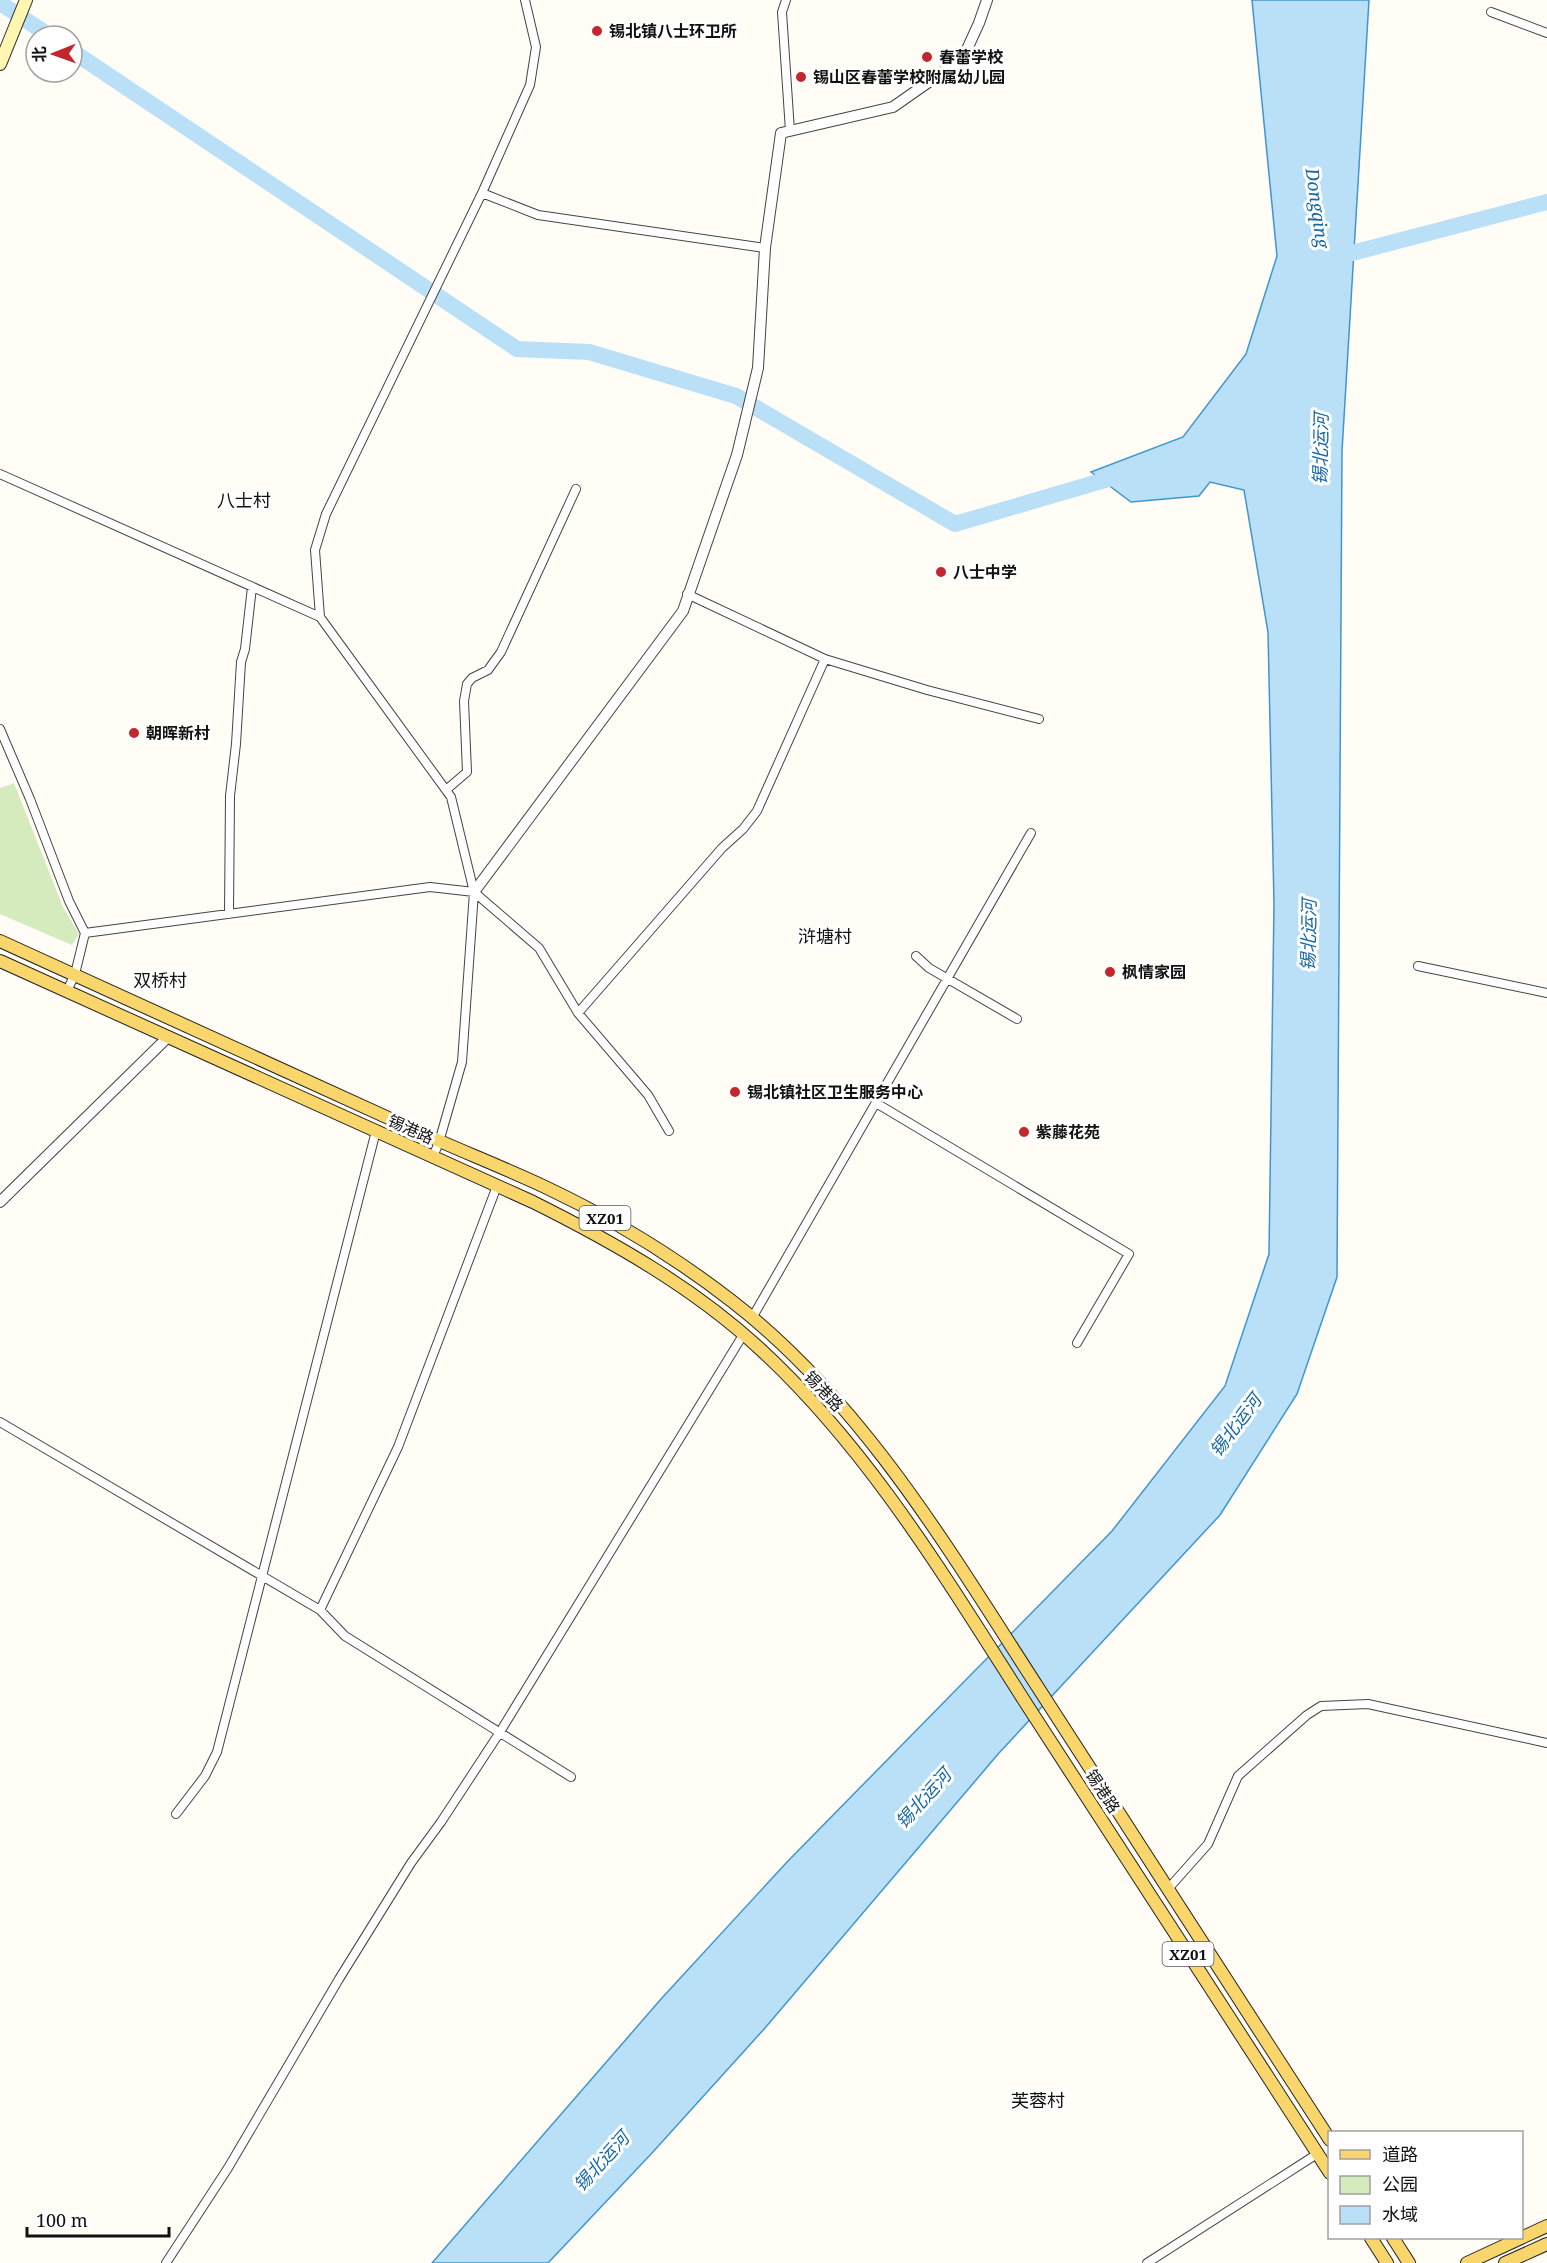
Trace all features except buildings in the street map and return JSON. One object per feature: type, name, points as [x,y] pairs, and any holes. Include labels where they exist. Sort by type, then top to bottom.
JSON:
[{"type":"main road","points":[[0,64],[26,0]]},
{"type":"main road","name":"锡港路","points":[[0,941],[439,1142],[541,1185],[616,1224],[694,1274],[752,1318],[811,1373],[844,1409],[905,1487],[1004,1635],[1328,2138]]},
{"type":"main road","name":"锡港路","points":[[0,961],[576,1223],[647,1264],[684,1289],[743,1335],[798,1386],[830,1421],[890,1498],[991,1649],[1328,2171]]},
{"type":"main road","points":[[1523,2230],[1545,2227]]},
{"type":"main road","points":[[1523,2237],[1545,2227]]},
{"type":"main road","points":[[1372,2239],[1387,2263]]},
{"type":"main road","points":[[1393,2239],[1409,2263]]},
{"type":"main road","points":[[1467,2263],[1519,2239]]},
{"type":"main road","points":[[1505,2263],[1547,2244]]},
{"type":"main road","points":[[1529,2263],[1547,2244]]},
{"type":"street","points":[[320,617],[315,550],[326,514],[482,193],[530,86],[536,47],[525,0]]},
{"type":"street","points":[[786,0],[782,12],[790,131]]},
{"type":"street","points":[[474,892],[683,611],[737,455],[758,368],[765,248],[781,133],[893,107],[963,58],[987,0]]},
{"type":"street","points":[[1491,12],[1547,33]]},
{"type":"street","points":[[482,193],[538,215],[765,248]]},
{"type":"street","points":[[0,474],[320,617],[451,797],[474,892],[462,1062],[433,1157]]},
{"type":"street","points":[[446,790],[467,772],[464,701],[467,684],[472,678],[488,670],[501,652],[576,489]]},
{"type":"street","points":[[229,914],[230,796],[241,662],[245,649],[252,586]]},
{"type":"street","points":[[687,594],[825,659],[927,690],[1039,719]]},
{"type":"street","points":[[578,1013],[757,811],[825,659]]},
{"type":"street","points":[[0,729],[30,798],[69,901],[85,933],[75,974],[67,991]]},
{"type":"street","points":[[752,1318],[1031,833]]},
{"type":"street","points":[[85,933],[430,887],[474,892],[539,948],[578,1013],[648,1095],[669,1131]]},
{"type":"street","points":[[916,956],[929,968],[1017,1019]]},
{"type":"street","points":[[1418,966],[1547,993]]},
{"type":"street","points":[[0,1202],[168,1037]]},
{"type":"street","points":[[876,1103],[1129,1254],[1077,1343]]},
{"type":"street","points":[[176,1814],[205,1776],[217,1752],[260,1576],[376,1131]]},
{"type":"street","points":[[320,1610],[398,1447],[497,1186]]},
{"type":"street","points":[[166,2263],[228,2168],[339,1979],[411,1863],[500,1732],[743,1335]]},
{"type":"street","points":[[0,1422],[320,1610],[345,1636],[571,1777]]},
{"type":"street","points":[[1168,1889],[1208,1845],[1238,1776],[1307,1714],[1321,1706],[1368,1704],[1547,1743]]},
{"type":"street","points":[[1147,2263],[1317,2154]]},
{"type":"green space","points":[[14,783],[63,907],[79,934],[72,945],[0,914],[0,788]]},
{"type":"water","name":"锡北运河","points":[[1252,0],[1369,0],[1342,451],[1337,1277],[1297,1394],[1220,1515],[999,1753],[765,2028],[548,2263],[432,2263],[661,1999],[787,1862],[1112,1531],[1225,1386],[1269,1254],[1274,904],[1268,632],[1244,490],[1210,482],[1199,496],[1131,502],[1091,472],[1183,437],[1246,354],[1277,256]]},
{"type":"waterway","points":[[0,3],[32,24]]},
{"type":"waterway","points":[[84,59],[517,349],[589,352],[736,396],[955,524],[1122,475]]},
{"type":"waterway","name":"Dongqing","points":[[1333,258],[1547,202]]},
{"type":"place","name":"锡北镇八士环卫所","points":[[597,31]]},
{"type":"place","name":"春蕾学校","points":[[927,57]]},
{"type":"place","name":"锡山区春蕾学校附属幼儿园","points":[[801,77]]},
{"type":"place","name":"八士中学","points":[[941,572]]},
{"type":"place","name":"朝晖新村","points":[[134,733]]},
{"type":"place","name":"枫情家园","points":[[1110,972]]},
{"type":"place","name":"锡北镇社区卫生服务中心","points":[[735,1092]]},
{"type":"place","name":"紫藤花苑","points":[[1024,1132]]},
{"type":"district","name":"八士村","points":[[244,500]]},
{"type":"district","name":"浒塘村","points":[[825,936]]},
{"type":"district","name":"双桥村","points":[[160,980]]},
{"type":"district","name":"芙蓉村","points":[[1038,2100]]}]
